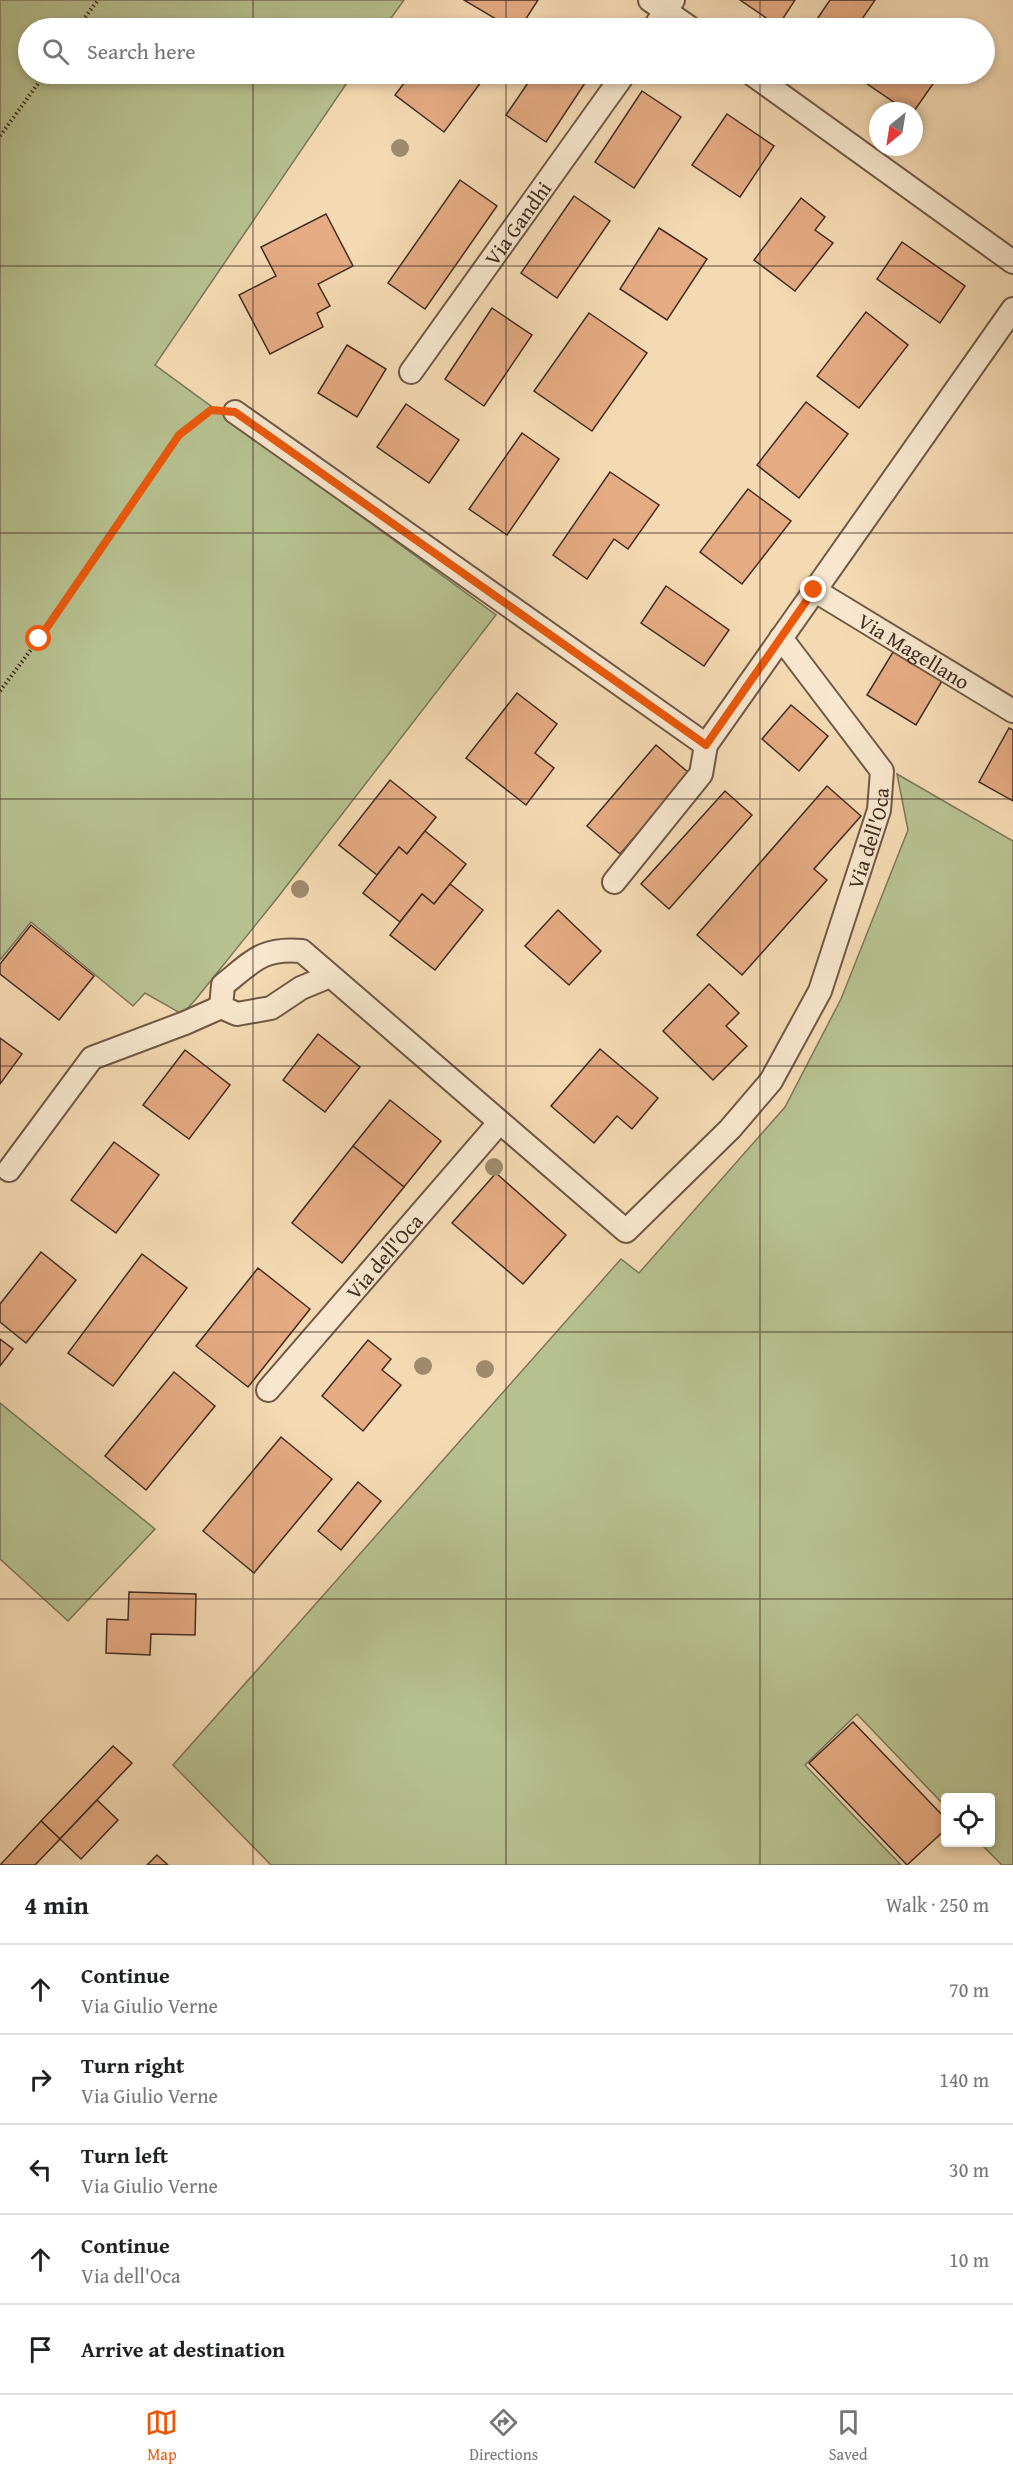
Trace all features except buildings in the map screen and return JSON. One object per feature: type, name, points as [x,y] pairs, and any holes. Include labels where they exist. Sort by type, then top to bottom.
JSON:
[{"type":"street","points":[[660,10],[673,18]]},
{"type":"street","name":"Via Gandhi","points":[[411,372],[617,84]]},
{"type":"street","points":[[766,84],[1013,262]]},
{"type":"street","points":[[614,882],[701,774],[706,745],[1013,309]]},
{"type":"street","points":[[235,412],[706,745]]},
{"type":"street","name":"Via Magellano","points":[[814,590],[1013,711]]},
{"type":"street","name":"Via dell'Oca","points":[[221,1007],[223,985],[259,956],[282,949],[302,951],[626,1231],[730,1129],[771,1081],[820,991],[879,810],[882,771],[780,638]]},
{"type":"street","points":[[9,1170],[92,1058],[221,1007],[237,1014],[271,1008],[300,988],[330,976]]},
{"type":"street","name":"Via dell'Oca","points":[[268,1389],[499,1122]]},
{"type":"path","points":[[84,18],[98,0]]},
{"type":"path","points":[[0,136],[38,84]]},
{"type":"path","points":[[0,691],[39,639],[179,435],[211,410],[235,412]]},
{"type":"green space","points":[[0,0],[404,0],[391,18],[18,18],[18,84],[346,84],[155,365],[496,615],[278,897],[185,1011],[180,1013],[145,993],[133,1006],[31,922],[0,960]]},
{"type":"green space","points":[[897,774],[1013,841],[1013,1865],[1002,1865],[984,1847],[995,1847],[995,1793],[941,1793],[941,1802],[857,1714],[805,1765],[901,1865],[271,1865],[173,1765],[621,1259],[639,1273],[785,1107],[841,999],[908,830]]},
{"type":"green space","points":[[0,1403],[155,1529],[68,1621],[0,1559]]},
{"type":"route","points":[[39,639],[179,435],[211,410],[235,412],[706,745],[814,590]]}]
